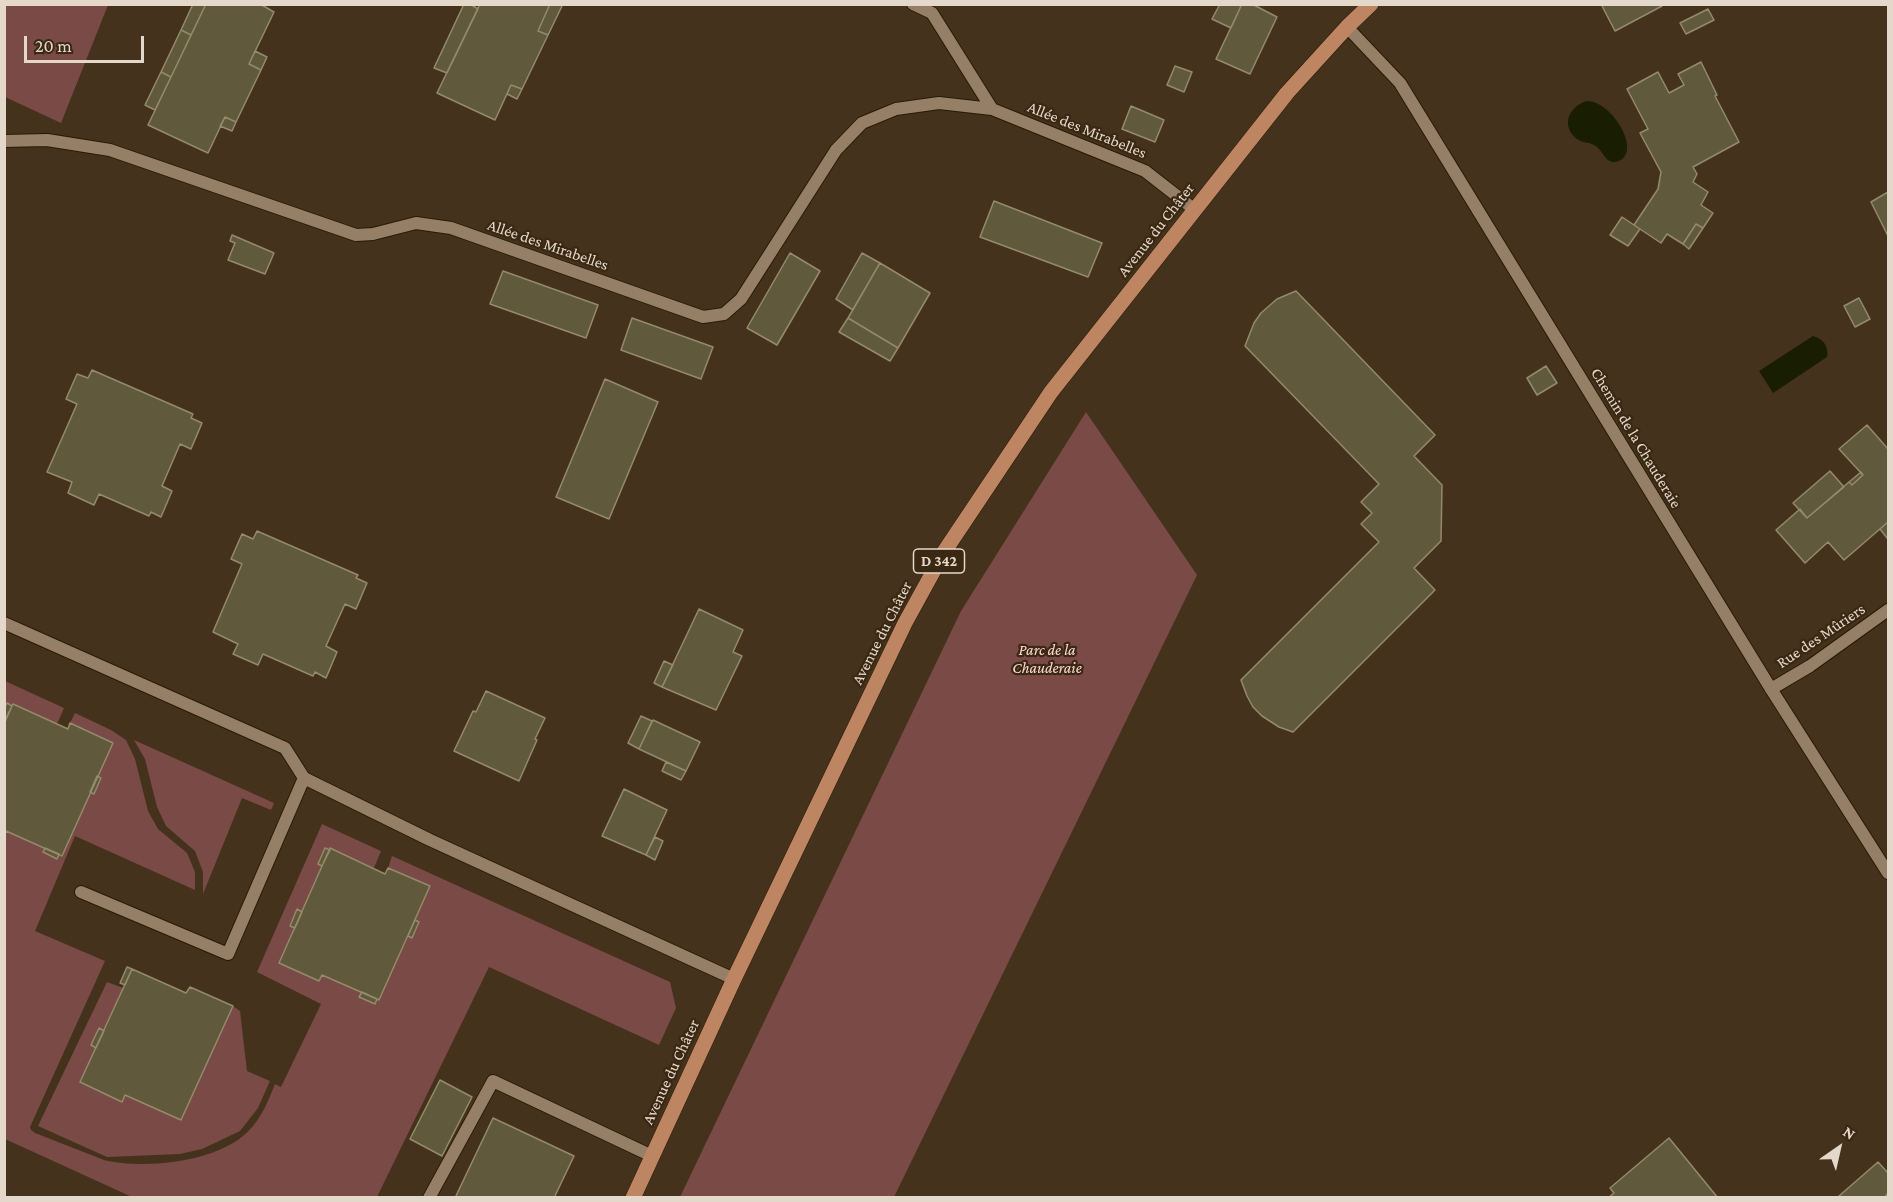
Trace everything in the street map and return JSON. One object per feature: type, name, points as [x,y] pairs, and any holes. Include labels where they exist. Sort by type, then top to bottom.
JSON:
[{"type":"main road","name":"Avenue du Châter","points":[[633,1197],[734,978],[905,623],[944,552],[1051,392],[1287,93],[1371,4]]},
{"type":"street","points":[[913,4],[932,13],[992,109]]},
{"type":"street","name":"Chemin de la Chauderaie","points":[[1347,27],[1400,83],[1771,689],[1888,873]]},
{"type":"street","name":"Allée des Mirabelles","points":[[4,141],[47,140],[110,150],[356,235],[373,234],[416,223],[451,228],[703,317],[723,314],[741,299],[836,150],[862,123],[896,110],[939,103],[992,109],[1145,171],[1195,210]]},
{"type":"street","name":"Rue des Mûriers","points":[[1771,689],[1810,666],[1888,610]]},
{"type":"street","points":[[4,623],[285,748],[304,778],[430,840],[734,978]]},
{"type":"street","points":[[81,892],[228,954],[304,778]]},
{"type":"street","points":[[429,1197],[494,1081],[652,1156]]},
{"type":"green space","points":[[5,4],[108,5],[61,123],[5,97]]},
{"type":"green space","name":"Parc de la Chauderaie","points":[[1086,412],[1197,575],[894,1197],[680,1197],[961,611]]},
{"type":"green space","points":[[5,681],[64,708],[57,724],[13,704],[12,706],[7,703],[5,709]]},
{"type":"green space","points":[[75,713],[111,730],[126,740],[135,759],[148,811],[158,829],[187,853],[195,872],[195,890],[75,836],[35,931],[105,961],[30,1127],[35,1133],[104,1160],[141,1164],[184,1160],[205,1155],[224,1148],[253,1126],[263,1111],[275,1084],[281,1087],[321,1004],[257,972],[322,824],[381,851],[374,868],[325,848],[318,864],[322,866],[302,912],[297,910],[290,925],[295,928],[279,963],[319,981],[322,975],[362,992],[360,997],[375,1004],[377,999],[379,1000],[408,936],[412,938],[419,923],[415,920],[430,887],[388,868],[392,856],[670,982],[676,1008],[659,1045],[489,967],[377,1197],[132,1197],[5,1139],[5,834],[6,831],[45,848],[43,853],[56,859],[90,792],[94,794],[101,779],[97,776],[113,743],[70,723]]},
{"type":"green space","points":[[134,740],[274,803],[271,810],[242,798],[203,894],[203,872],[195,851],[166,826],[157,807],[145,759]]},
{"type":"green space","points":[[107,982],[123,988],[96,1048],[122,1101],[125,1095],[233,1006],[240,1011],[247,1071],[270,1081],[258,1108],[240,1131],[202,1149],[180,1154],[107,1157],[38,1126]]},
{"type":"shaded area","points":[[1587,101],[1606,109],[1621,127],[1627,147],[1625,156],[1619,161],[1611,161],[1597,147],[1577,139],[1572,134],[1568,123],[1571,112],[1575,107]]},
{"type":"shaded area","points":[[1813,336],[1825,344],[1827,357],[1773,393],[1759,371]]},
{"type":"building","points":[[193,4],[206,4],[191,35],[181,30]]},
{"type":"building","points":[[206,4],[260,4],[274,12],[249,64],[261,70],[236,122],[225,117],[208,153],[148,125]]},
{"type":"building","points":[[464,4],[470,4],[478,9],[447,73],[434,68]]},
{"type":"building","points":[[480,4],[550,4],[538,31],[548,35],[522,89],[511,85],[495,120],[437,93]]},
{"type":"building","points":[[550,4],[563,4],[548,35],[538,31]]},
{"type":"building","points":[[1220,4],[1241,6],[1231,28],[1212,19]]},
{"type":"building","points":[[1242,4],[1252,4],[1277,17],[1250,74],[1216,59]]},
{"type":"building","points":[[1601,4],[1661,4],[1662,6],[1615,31]]},
{"type":"building","points":[[1708,9],[1714,20],[1686,34],[1680,23]]},
{"type":"building","points":[[181,30],[191,35],[171,77],[161,72]]},
{"type":"building","points":[[255,51],[267,57],[261,70],[249,64]]},
{"type":"building","points":[[1701,62],[1717,95],[1715,96],[1739,142],[1693,167],[1697,174],[1693,182],[1708,192],[1701,205],[1713,213],[1703,228],[1696,224],[1683,244],[1667,234],[1661,243],[1634,225],[1658,189],[1661,172],[1640,133],[1648,129],[1627,89],[1658,72],[1669,93],[1684,85],[1678,74]]},
{"type":"building","points":[[1175,66],[1192,72],[1184,92],[1167,85]]},
{"type":"building","points":[[161,72],[171,77],[155,110],[145,105]]},
{"type":"building","points":[[511,85],[522,89],[517,99],[507,94]]},
{"type":"building","points":[[1131,106],[1164,120],[1155,142],[1122,129]]},
{"type":"building","points":[[225,117],[236,122],[232,131],[220,126]]},
{"type":"building","points":[[1888,192],[1888,236],[1871,202]]},
{"type":"building","points":[[994,201],[1102,243],[1088,277],[980,237]]},
{"type":"building","points":[[1622,217],[1640,229],[1628,246],[1610,235]]},
{"type":"building","points":[[1696,224],[1703,228],[1689,249],[1683,244]]},
{"type":"building","points":[[232,235],[274,253],[265,274],[228,260],[235,243],[230,241]]},
{"type":"building","points":[[790,253],[820,271],[777,345],[747,328]]},
{"type":"building","points":[[862,253],[880,263],[853,310],[836,299]]},
{"type":"building","points":[[880,263],[930,293],[898,348],[848,318]]},
{"type":"building","points":[[503,271],[598,305],[586,338],[490,304]]},
{"type":"building","points":[[1296,291],[1435,435],[1414,456],[1442,485],[1441,541],[1414,568],[1435,590],[1293,732],[1279,727],[1253,707],[1241,680],[1379,542],[1361,524],[1372,513],[1361,502],[1379,484],[1245,346],[1254,323],[1261,313],[1277,299]]},
{"type":"building","points":[[1859,298],[1870,319],[1855,327],[1844,306]]},
{"type":"building","points":[[632,318],[713,347],[701,379],[621,350]]},
{"type":"building","points":[[848,318],[898,348],[890,361],[839,332]]},
{"type":"building","points":[[1546,366],[1557,383],[1537,395],[1527,378]]},
{"type":"building","points":[[92,370],[193,414],[191,418],[202,423],[191,449],[180,444],[162,486],[172,491],[161,517],[151,512],[149,516],[99,494],[94,505],[68,493],[72,482],[47,472],[77,404],[66,399],[77,374],[88,378]]},
{"type":"building","points":[[605,379],[658,402],[609,519],[556,497]]},
{"type":"building","points":[[1867,425],[1888,449],[1888,522],[1844,560],[1828,542],[1805,563],[1776,530],[1800,509],[1807,518],[1849,482],[1852,485],[1863,475],[1839,449]]},
{"type":"building","points":[[1830,471],[1844,487],[1807,518],[1793,503]]},
{"type":"building","points":[[1861,472],[1863,475],[1852,485],[1849,482]]},
{"type":"building","points":[[1888,522],[1888,537],[1887,538],[1880,529]]},
{"type":"building","points":[[257,531],[358,575],[356,578],[367,583],[356,609],[345,604],[326,646],[337,652],[326,678],[315,672],[313,676],[263,654],[258,665],[233,654],[238,644],[213,632],[242,564],[231,559],[242,534],[253,539]]},
{"type":"building","points":[[699,609],[743,630],[733,652],[742,656],[716,710],[662,687]]},
{"type":"building","points":[[664,661],[673,665],[662,687],[654,683]]},
{"type":"building","points":[[486,691],[545,718],[519,781],[454,751],[473,711],[476,712]]},
{"type":"building","points":[[7,703],[12,706],[5,722],[4,709]]},
{"type":"building","points":[[13,704],[68,729],[70,723],[113,743],[62,856],[6,831],[4,834],[4,722]]},
{"type":"building","points":[[641,716],[652,721],[639,749],[628,743]]},
{"type":"building","points":[[653,720],[700,742],[686,771],[639,749]]},
{"type":"building","points":[[666,762],[686,771],[681,780],[662,771]]},
{"type":"building","points":[[97,776],[101,778],[94,794],[90,792]]},
{"type":"building","points":[[624,789],[667,810],[646,855],[602,836]]},
{"type":"building","points":[[655,837],[663,841],[655,860],[646,855]]},
{"type":"building","points":[[45,848],[59,854],[57,859],[43,852]]},
{"type":"building","points":[[325,848],[330,850],[322,866],[318,864]]},
{"type":"building","points":[[330,848],[385,874],[388,868],[430,886],[379,1000],[322,975],[319,981],[279,963]]},
{"type":"building","points":[[297,909],[302,912],[295,928],[290,926]]},
{"type":"building","points":[[415,920],[419,922],[412,938],[408,936]]},
{"type":"building","points":[[127,967],[132,969],[125,985],[120,983]]},
{"type":"building","points":[[132,969],[186,993],[190,987],[233,1006],[181,1120],[125,1095],[122,1102],[80,1082]]},
{"type":"building","points":[[362,992],[377,999],[375,1004],[359,997]]},
{"type":"building","points":[[99,1028],[104,1031],[96,1048],[91,1045]]},
{"type":"building","points":[[440,1080],[472,1097],[442,1156],[410,1139]]},
{"type":"building","points":[[493,1118],[574,1156],[554,1198],[455,1198]]},
{"type":"building","points":[[1669,1138],[1718,1198],[1608,1198],[1614,1193],[1610,1188]]},
{"type":"building","points":[[1878,1162],[1888,1173],[1888,1193],[1884,1198],[1841,1198],[1839,1196]]}]
